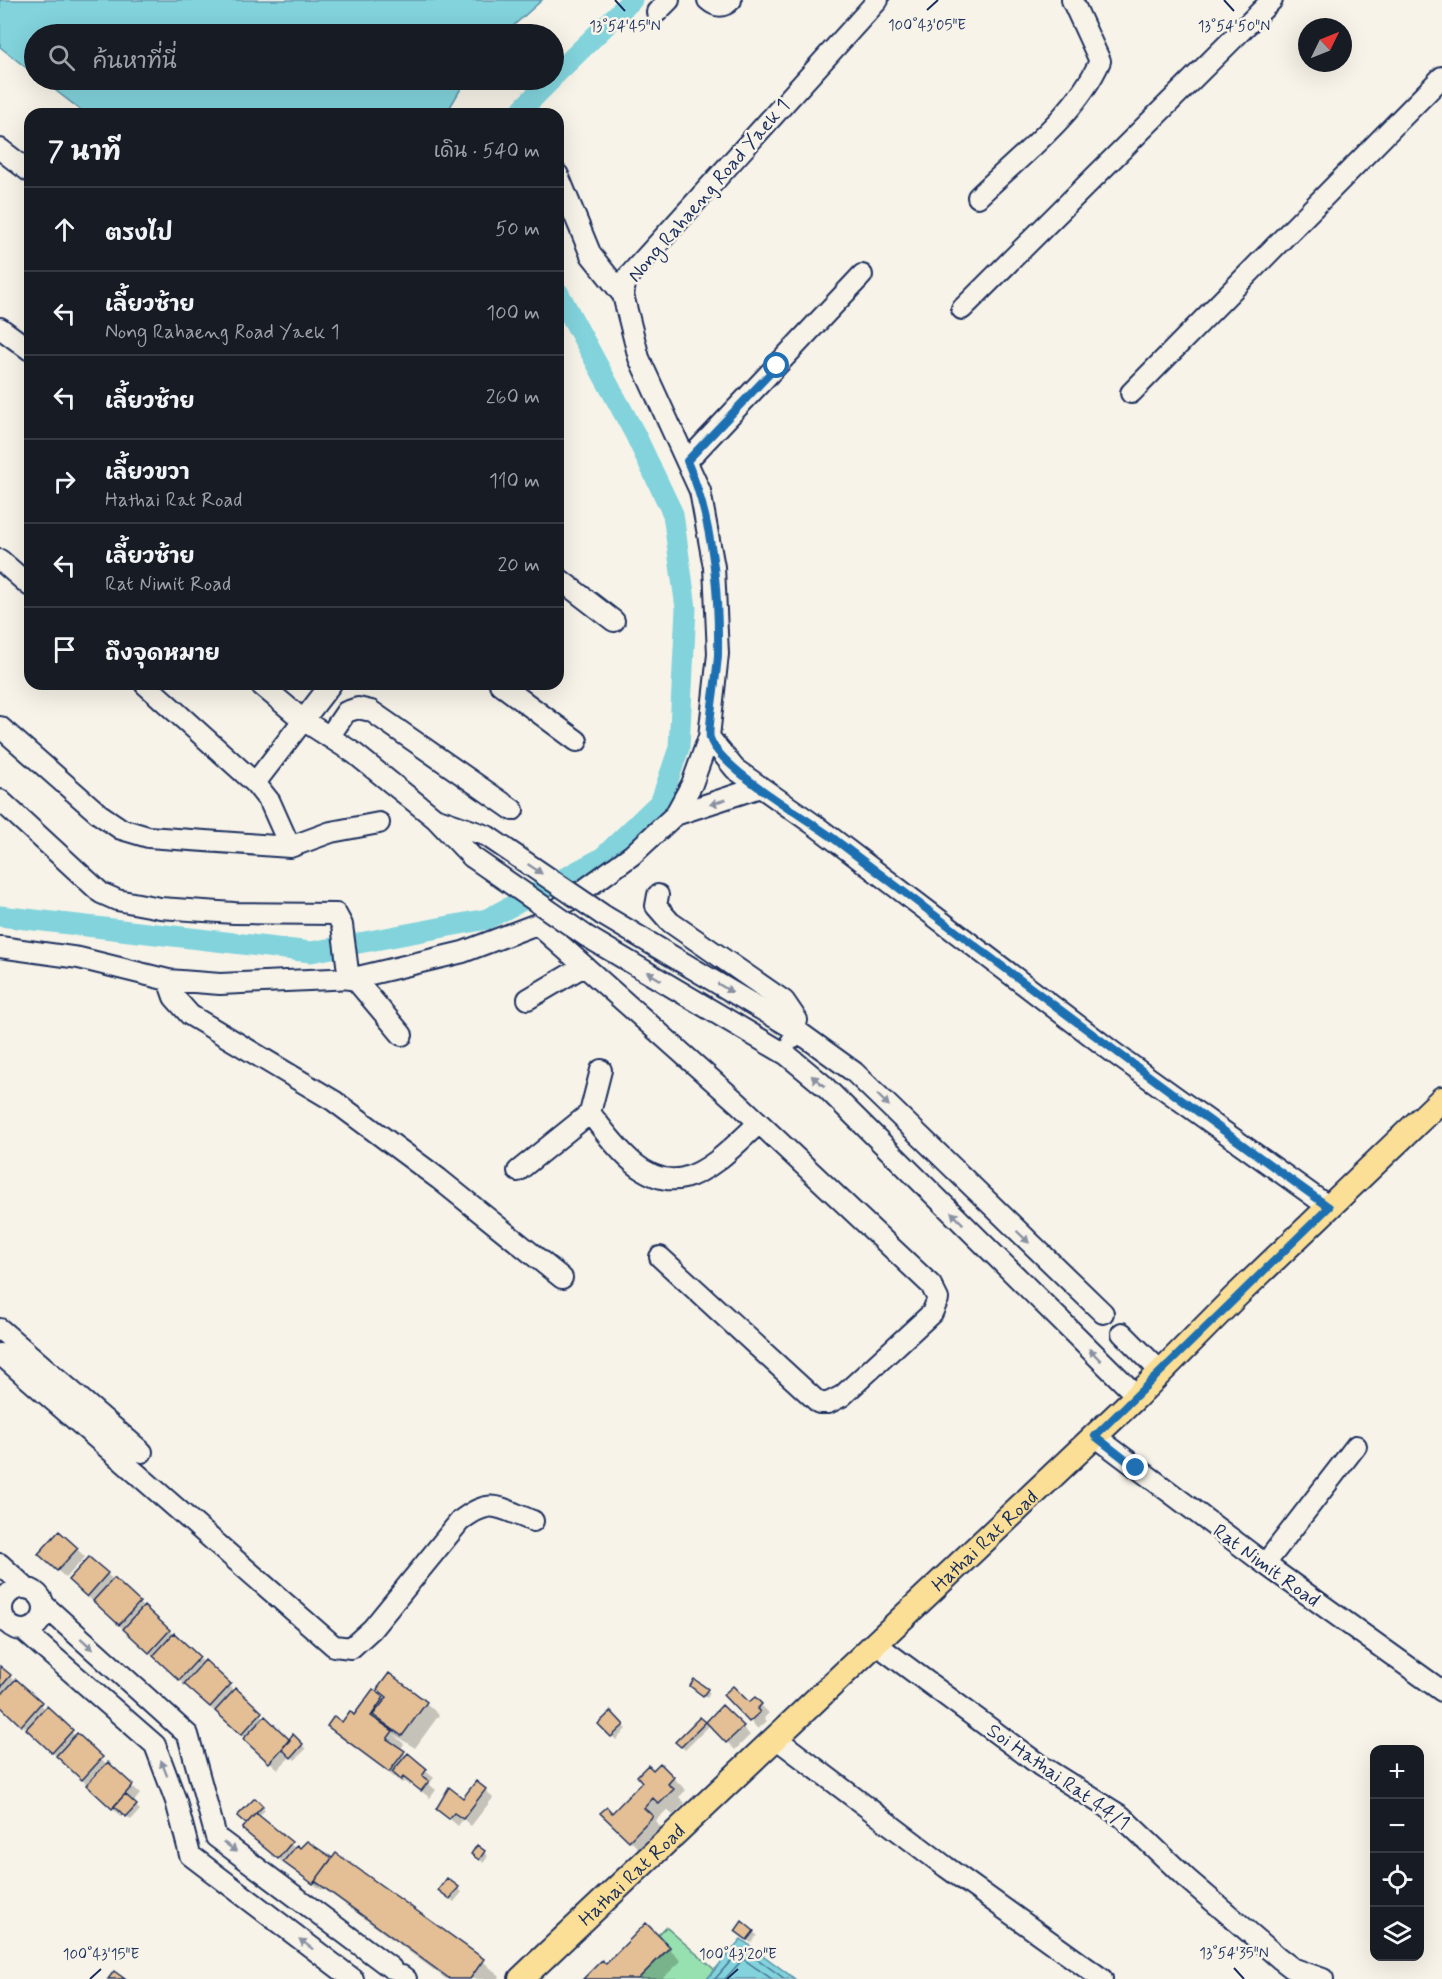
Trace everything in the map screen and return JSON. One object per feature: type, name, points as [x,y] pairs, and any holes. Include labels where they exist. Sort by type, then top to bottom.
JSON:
[{"type":"main road","name":"Hathai Rat Road","points":[[521,1979],[1137,1396],[1160,1371],[1442,1100]]},
{"type":"street","points":[[708,0],[715,6],[722,6],[731,0]]},
{"type":"street","name":"Nong Rahaeng Road Yaek 1","points":[[0,947],[78,958],[168,980],[220,984],[352,979],[463,952],[537,924],[632,855],[675,815],[692,784],[709,737],[718,654],[714,567],[700,491],[639,358],[623,296],[626,279],[878,0]]},
{"type":"street","points":[[978,197],[1068,109],[1090,83],[1100,61],[1072,0]]},
{"type":"street","points":[[962,309],[1272,0]]},
{"type":"street","points":[[1131,393],[1442,77]]},
{"type":"street","points":[[0,149],[24,167]]},
{"type":"street","points":[[564,190],[591,255],[623,296]]},
{"type":"street","points":[[687,461],[862,275]]},
{"type":"street","points":[[0,328],[24,346]]},
{"type":"street","points":[[0,560],[24,580]]},
{"type":"street","points":[[564,583],[614,621]]},
{"type":"street","points":[[152,690],[255,783],[270,802],[290,848]]},
{"type":"street","points":[[267,690],[303,720],[354,753],[436,819],[471,857],[586,936],[787,1055],[822,1084],[1137,1396]]},
{"type":"street","points":[[255,783],[326,690]]},
{"type":"street","points":[[508,690],[577,741]]},
{"type":"street","points":[[329,737],[346,712],[358,708],[371,711],[513,810]]},
{"type":"street","points":[[0,727],[99,814],[121,829],[148,837],[290,848],[331,832],[379,823]]},
{"type":"street","points":[[709,737],[735,769],[816,826],[1114,1053],[1329,1207]]},
{"type":"street","points":[[675,815],[760,787]]},
{"type":"street","points":[[0,800],[102,893],[117,900],[160,908],[234,913],[332,914],[339,917],[352,979],[402,1035]]},
{"type":"street","points":[[436,819],[487,836],[603,915],[796,1030],[855,1072],[1103,1313]]},
{"type":"street","points":[[658,895],[656,906],[670,922],[784,1001],[794,1012],[797,1020],[796,1030],[787,1055]]},
{"type":"street","points":[[537,924],[759,1123],[931,1285],[938,1299],[932,1313],[842,1396],[828,1403],[819,1403],[660,1257]]},
{"type":"street","points":[[528,999],[585,966]]},
{"type":"street","points":[[168,980],[174,997],[190,1015],[334,1101],[439,1179],[562,1278]]},
{"type":"street","points":[[518,1171],[590,1113],[601,1071]]},
{"type":"street","points":[[590,1113],[618,1150],[644,1170],[667,1179],[684,1178],[701,1169],[720,1157],[759,1123]]},
{"type":"street","points":[[1061,1322],[1084,1296]]},
{"type":"street","points":[[0,1329],[142,1452]]},
{"type":"street","points":[[1122,1333],[1160,1371]]},
{"type":"street","points":[[0,1354],[334,1646],[351,1648],[372,1629],[460,1521],[477,1508],[488,1504],[533,1521]]},
{"type":"street","name":"Rat Nimit Road","points":[[1095,1436],[1265,1564],[1442,1691]]},
{"type":"street","points":[[1265,1564],[1356,1446]]},
{"type":"street","points":[[0,1564],[26,1588],[38,1593],[44,1605],[188,1736],[216,1837],[400,1974]]},
{"type":"street","points":[[26,1588],[19,1588],[8,1594],[4,1599],[1,1612],[11,1627],[23,1630],[155,1745],[176,1801],[190,1855],[353,1979]]},
{"type":"street","points":[[23,1630],[39,1623],[44,1605]]},
{"type":"street","name":"Soi Hathai Rat 44/1","points":[[876,1644],[1041,1766],[1121,1816],[1186,1878],[1292,1968],[1323,1979]]},
{"type":"street","points":[[777,1739],[946,1868],[1102,1979]]},
{"type":"street","points":[[176,1801],[203,1791]]},
{"type":"street","points":[[337,1967],[358,1943]]},
{"type":"green space","points":[[666,1927],[715,1970],[707,1979],[638,1979],[670,1948],[658,1935]]},
{"type":"water","points":[[0,0],[542,0],[515,24],[24,24],[24,66],[0,47]]},
{"type":"water","points":[[55,90],[460,90],[450,108],[78,108]]},
{"type":"water","points":[[741,1939],[795,1979],[707,1979]]},
{"type":"building","points":[[59,1531],[78,1548],[57,1571],[38,1554]]},
{"type":"building","points":[[89,1557],[108,1573],[87,1597],[68,1580]]},
{"type":"building","points":[[114,1578],[140,1602],[119,1625],[93,1601]]},
{"type":"building","points":[[144,1606],[170,1630],[149,1653],[123,1629]]},
{"type":"building","points":[[174,1633],[200,1657],[179,1680],[153,1656]]},
{"type":"building","points":[[205,1660],[231,1684],[210,1707],[184,1684]]},
{"type":"building","points":[[0,1666],[11,1675],[0,1688]]},
{"type":"building","points":[[389,1673],[427,1702],[402,1736],[373,1715],[387,1697],[377,1689]]},
{"type":"building","points":[[16,1679],[42,1702],[21,1726],[0,1706],[0,1696]]},
{"type":"building","points":[[694,1679],[708,1689],[703,1696],[690,1686]]},
{"type":"building","points":[[733,1686],[749,1702],[755,1697],[762,1704],[757,1709],[760,1712],[749,1722],[723,1695]]},
{"type":"building","points":[[236,1688],[262,1712],[241,1735],[215,1711]]},
{"type":"building","points":[[373,1689],[384,1697],[371,1716],[393,1731],[387,1739],[405,1751],[389,1772],[327,1726],[334,1716],[342,1722],[350,1711],[354,1715]]},
{"type":"building","points":[[722,1705],[744,1726],[726,1743],[706,1722]]},
{"type":"building","points":[[47,1706],[73,1730],[52,1753],[26,1729]]},
{"type":"building","points":[[611,1711],[624,1725],[611,1737],[598,1724]]},
{"type":"building","points":[[265,1716],[290,1740],[269,1763],[243,1739]]},
{"type":"building","points":[[700,1717],[706,1722],[681,1747],[675,1742]]},
{"type":"building","points":[[77,1733],[103,1757],[82,1780],[56,1756]]},
{"type":"building","points":[[293,1734],[303,1744],[291,1758],[282,1749]]},
{"type":"building","points":[[408,1753],[427,1769],[422,1776],[429,1781],[421,1791],[403,1777],[401,1780],[392,1772]]},
{"type":"building","points":[[108,1762],[133,1785],[112,1809],[86,1785]]},
{"type":"building","points":[[660,1763],[674,1777],[668,1784],[674,1789],[659,1804],[653,1798],[644,1808],[653,1816],[629,1841],[600,1813],[607,1807],[612,1813],[642,1782],[637,1776],[648,1765],[653,1770]]},
{"type":"building","points":[[476,1781],[486,1789],[463,1819],[454,1813],[449,1819],[436,1809],[449,1787],[463,1798]]},
{"type":"building","points":[[125,1794],[137,1805],[126,1817],[114,1806]]},
{"type":"building","points":[[255,1798],[263,1806],[246,1824],[237,1816]]},
{"type":"building","points":[[256,1813],[292,1842],[278,1859],[242,1829]]},
{"type":"building","points":[[307,1841],[332,1858],[313,1884],[283,1862],[297,1845],[300,1848]]},
{"type":"building","points":[[477,1845],[485,1851],[479,1860],[471,1854]]},
{"type":"building","points":[[336,1853],[484,1959],[470,1979],[450,1979],[315,1881]]},
{"type":"building","points":[[447,1878],[459,1887],[450,1899],[438,1890]]},
{"type":"building","points":[[742,1921],[754,1931],[747,1940],[735,1931]]},
{"type":"building","points":[[646,1923],[670,1947],[638,1979],[583,1979],[602,1960],[606,1964]]},
{"type":"building","points":[[114,1971],[125,1979],[108,1979]]},
{"type":"waterway","points":[[564,66],[632,0]]},
{"type":"waterway","points":[[523,108],[541,90]]},
{"type":"waterway","points":[[0,916],[311,952],[487,919],[602,858],[661,801],[679,748],[686,608],[673,514],[635,434],[564,303]]},
{"type":"route","points":[[777,366],[687,461],[700,491],[714,567],[718,654],[709,737],[719,753],[735,769],[816,826],[1114,1053],[1329,1207],[1095,1436],[1136,1468]]}]
